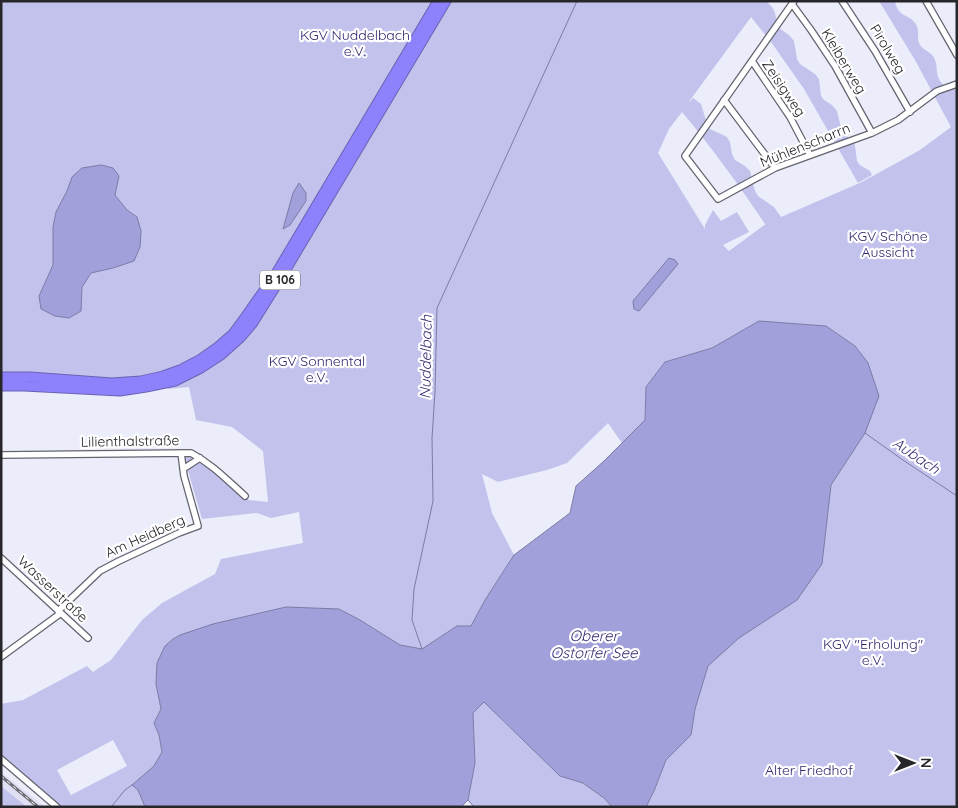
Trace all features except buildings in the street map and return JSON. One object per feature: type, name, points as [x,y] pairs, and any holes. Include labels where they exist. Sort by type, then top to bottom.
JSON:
[{"type":"highway","name":"B 106","points":[[1,377],[30,377],[112,383],[141,380],[163,376],[180,370],[202,359],[218,347],[233,334],[278,272],[438,1]]},
{"type":"highway","name":"B 106","points":[[1,386],[120,391],[146,388],[175,381],[201,368],[227,350],[252,324],[446,1]]},
{"type":"street","name":"Pirolweg","points":[[842,1],[875,51],[910,112]]},
{"type":"street","points":[[926,1],[957,55]]},
{"type":"street","name":"Mühlenscharrn","points":[[793,3],[685,156],[718,199],[775,168],[872,133],[898,120],[937,91],[957,84]]},
{"type":"street","name":"Kleiberweg","points":[[793,3],[835,66],[872,133]]},
{"type":"street","name":"Zeisigweg","points":[[752,61],[790,117],[810,155]]},
{"type":"street","points":[[724,100],[775,168]]},
{"type":"street","name":"Am Heidberg","points":[[1,657],[59,612],[100,571],[119,560],[198,526],[184,476],[181,453]]},
{"type":"street","name":"Lilienthalstraße","points":[[1,456],[190,453],[215,468],[244,496]]},
{"type":"street","points":[[183,468],[200,458]]},
{"type":"street","name":"Wasserstraße","points":[[1,558],[88,638]]},
{"type":"street","points":[[1,759],[57,807]]},
{"type":"shaded area","points":[[1,772],[45,807],[27,807],[1,786]]},
{"type":"green space","points":[[1,1],[765,1],[774,10],[779,28],[794,41],[797,59],[800,64],[819,79],[821,96],[837,111],[842,132],[854,143],[857,161],[870,171],[872,175],[858,183],[804,89],[751,17],[688,103],[693,98],[701,104],[710,129],[727,137],[735,160],[750,171],[758,196],[774,207],[781,217],[862,182],[920,150],[951,127],[915,60],[879,1],[895,1],[898,10],[917,25],[919,43],[921,47],[933,56],[939,79],[947,88],[957,84],[957,807],[646,807],[666,760],[691,735],[695,709],[708,666],[739,638],[797,600],[822,564],[831,485],[865,433],[855,346],[826,326],[759,321],[712,348],[665,362],[646,387],[645,420],[622,443],[608,423],[567,463],[498,482],[482,474],[492,513],[514,555],[485,600],[472,626],[457,626],[422,649],[400,645],[339,609],[156,684],[161,709],[154,723],[159,735],[162,752],[154,766],[132,785],[138,790],[145,807],[59,807],[1,758],[1,704],[23,700],[87,666],[93,672],[111,660],[142,620],[162,603],[215,574],[221,559],[303,543],[299,512],[271,518],[257,513],[202,519],[184,457],[193,457],[218,474],[249,500],[268,502],[263,451],[232,427],[196,420],[189,387],[168,389],[165,385],[1,389]],"holes":[[[682,112],[725,167],[765,224],[767,223],[729,251],[723,245],[749,232],[737,212],[721,221],[713,210],[705,225],[705,229],[658,153],[669,129]],[[119,176],[115,195],[127,210],[137,217],[134,261],[91,273],[82,287],[81,311],[47,280],[53,265],[53,227],[56,212],[72,177]],[[113,740],[127,766],[71,795],[57,770]]]},
{"type":"green space","points":[[484,702],[560,776],[583,783],[604,798],[612,807],[474,807],[468,800],[475,763],[473,712]]},
{"type":"green space","points":[[1,786],[27,807],[1,807]]},
{"type":"water","points":[[101,165],[113,168],[119,176],[115,195],[127,210],[137,217],[141,231],[140,247],[134,261],[91,273],[82,287],[81,311],[69,318],[55,316],[41,309],[39,296],[53,265],[53,227],[56,212],[72,177],[82,168]]},
{"type":"water","points":[[299,183],[306,193],[306,201],[290,225],[283,229],[293,193]]},
{"type":"water","points":[[669,258],[675,260],[678,264],[639,311],[634,309],[633,301]]},
{"type":"water","name":"Oberer Ostorfer See","points":[[759,321],[826,326],[855,346],[868,363],[879,396],[865,433],[831,485],[822,564],[797,600],[739,638],[708,666],[695,709],[691,735],[666,760],[646,807],[612,807],[604,798],[583,783],[560,776],[484,702],[473,713],[475,763],[468,800],[461,807],[145,807],[138,790],[132,785],[154,766],[162,752],[159,735],[154,723],[161,709],[156,684],[157,663],[165,646],[173,639],[213,624],[286,607],[339,609],[400,645],[422,649],[457,626],[471,626],[514,555],[570,513],[576,486],[645,420],[646,387],[665,362],[712,348]]},
{"type":"waterway","name":"Nuddelbach","points":[[422,649],[412,620],[414,589],[433,501],[432,438],[437,308],[577,1]]},
{"type":"waterway","name":"Aubach","points":[[865,433],[957,496]]},
{"type":"waterway","points":[[111,807],[125,790],[132,785]]},
{"type":"waterway","points":[[468,800],[474,807]]},
{"type":"railway","points":[[1,776],[38,807]]},
{"type":"park label","name":"KGV Nuddelbach e.V.","points":[[355,43]]},
{"type":"park label","name":"KGV Schöne Aussicht","points":[[888,244]]},
{"type":"park label","name":"KGV Sonnental e.V.","points":[[317,370]]},
{"type":"park label","name":"KGV \"Erholung\" e.V.","points":[[873,652]]},
{"type":"park label","name":"Alter Friedhof","points":[[809,770]]}]
